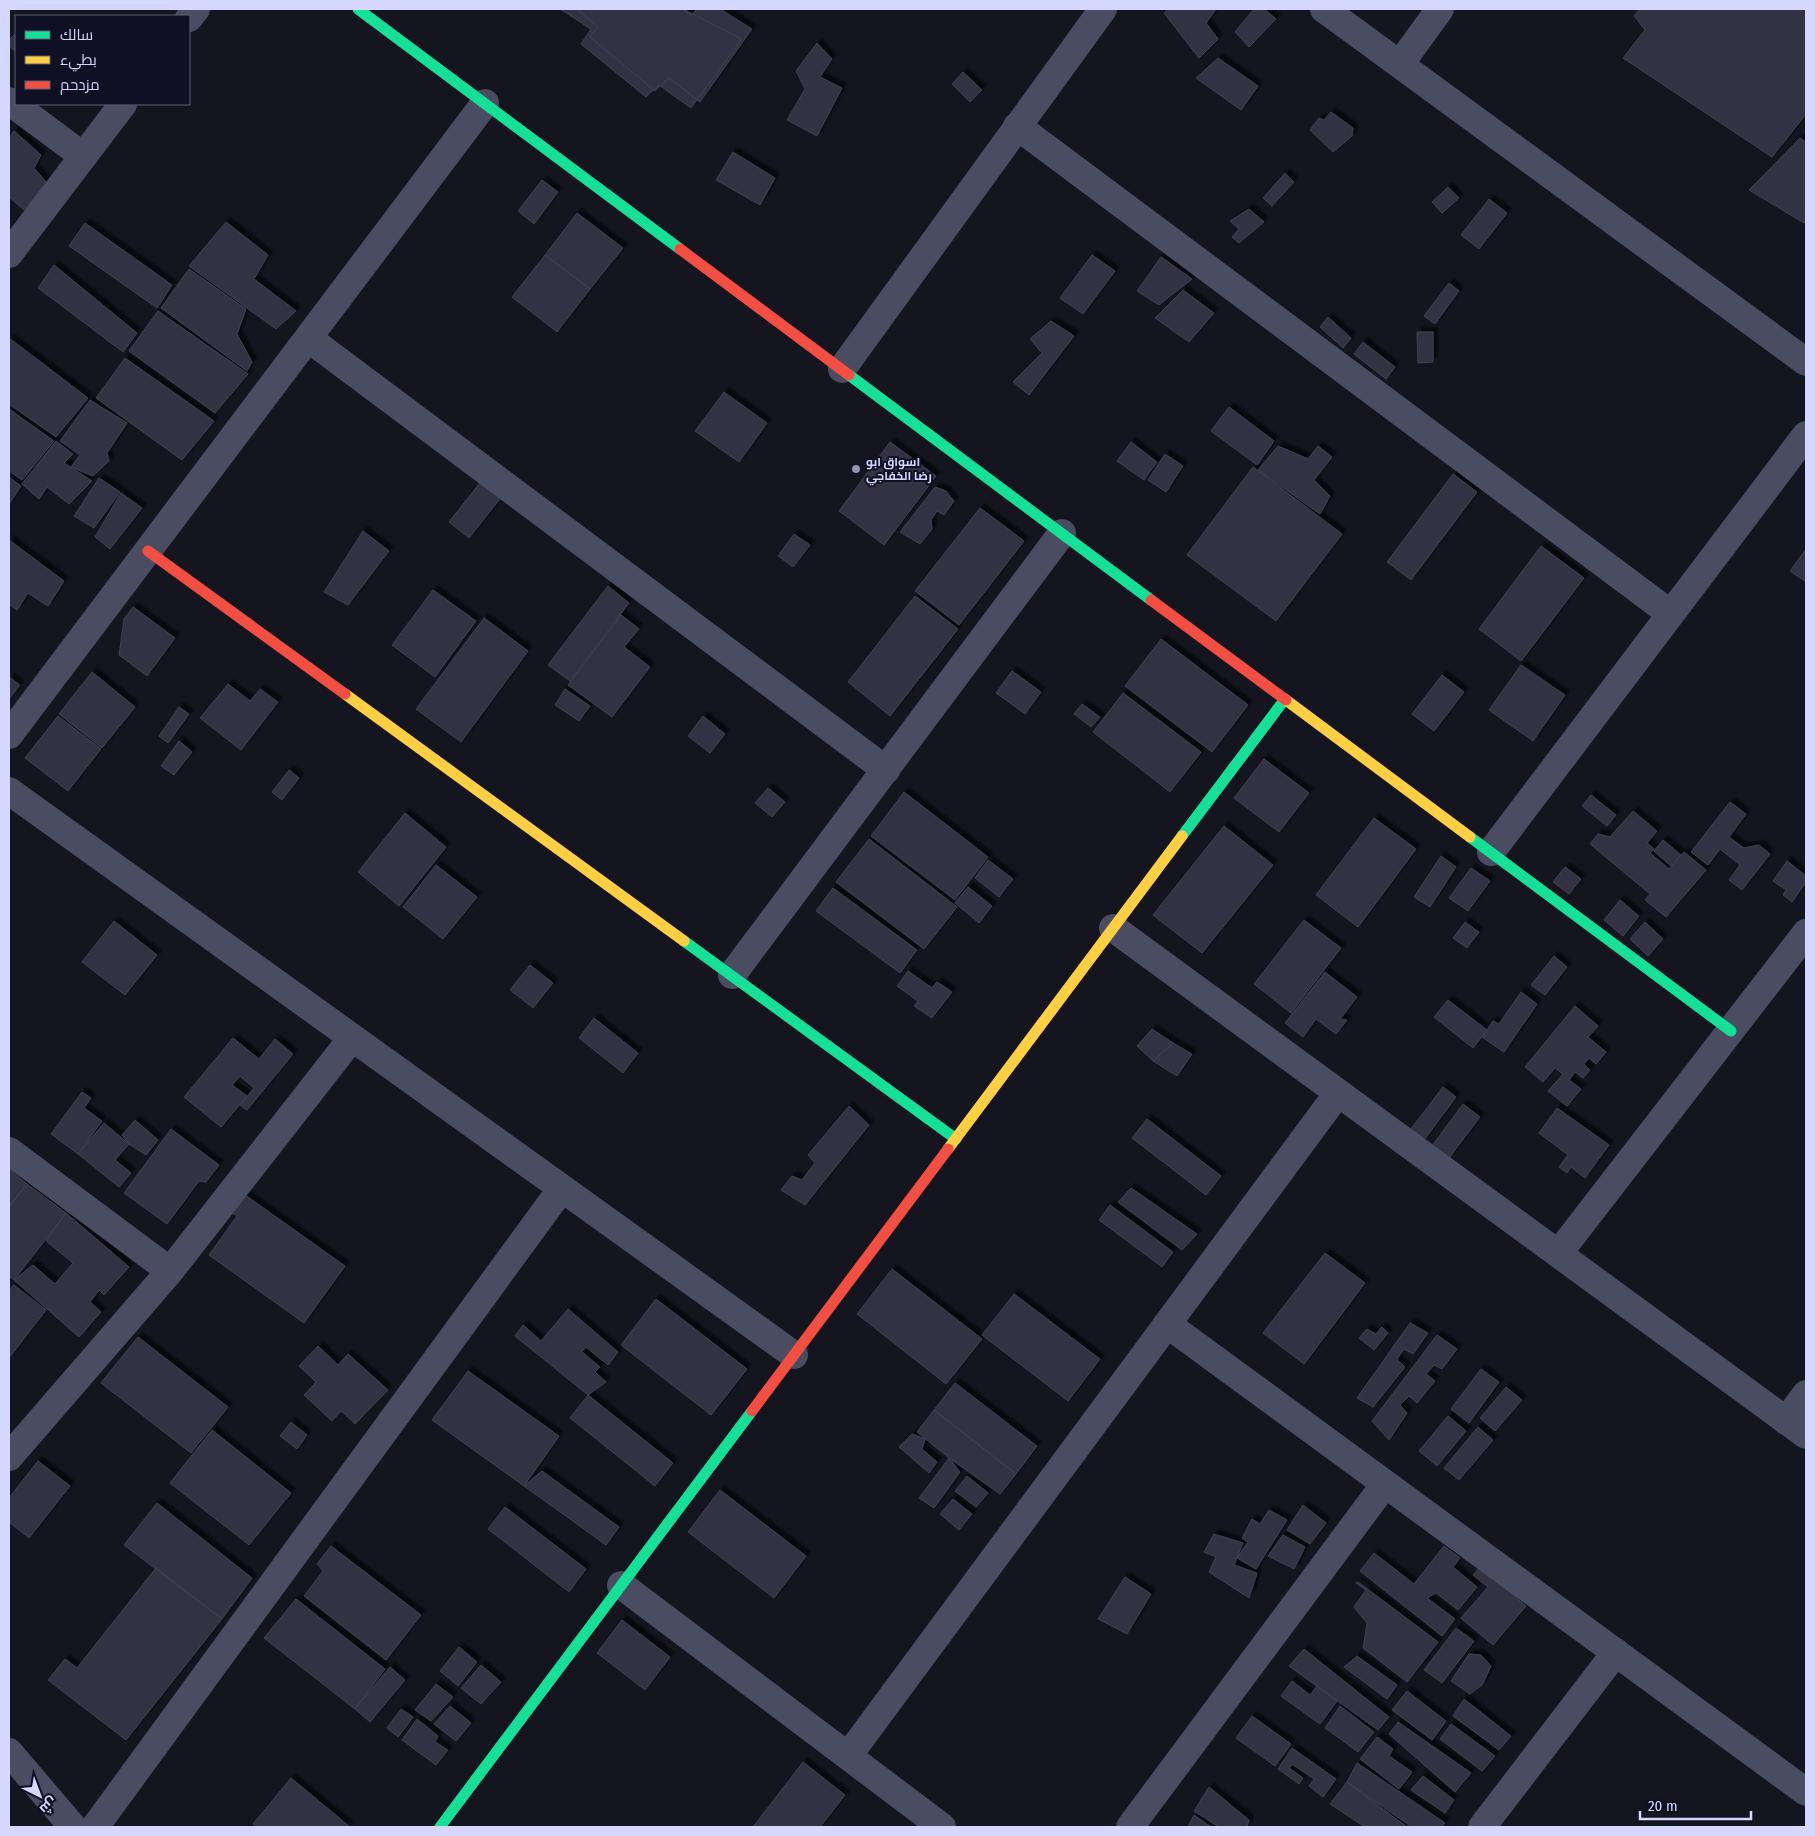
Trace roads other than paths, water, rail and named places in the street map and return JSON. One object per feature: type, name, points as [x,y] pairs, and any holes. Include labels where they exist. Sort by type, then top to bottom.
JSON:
[{"type":"street","points":[[358,9],[1731,1030]]},
{"type":"street","points":[[842,369],[1102,9]]},
{"type":"street","points":[[1324,9],[1806,362]]},
{"type":"street","points":[[1400,64],[1440,9]]},
{"type":"street","points":[[9,101],[83,156]]},
{"type":"street","points":[[9,735],[485,103]]},
{"type":"street","points":[[9,254],[122,105]]},
{"type":"street","points":[[1017,126],[1671,614]]},
{"type":"street","points":[[308,338],[886,770]]},
{"type":"street","points":[[1491,852],[1806,435]]},
{"type":"street","points":[[732,975],[1062,533]]},
{"type":"street","points":[[148,551],[956,1139]]},
{"type":"street","points":[[444,1826],[621,1585],[1285,699]]},
{"type":"street","points":[[9,791],[794,1355]]},
{"type":"street","points":[[1113,928],[1796,1428],[1806,1394]]},
{"type":"street","points":[[1558,1254],[1806,933]]},
{"type":"street","points":[[9,1457],[170,1271],[352,1038]]},
{"type":"street","points":[[848,1756],[1338,1092]]},
{"type":"street","points":[[9,1151],[170,1271]]},
{"type":"street","points":[[95,1827],[562,1188]]},
{"type":"street","points":[[1167,1324],[1806,1792]]},
{"type":"street","points":[[1130,1827],[1385,1484]]},
{"type":"street","points":[[621,1585],[942,1827]]},
{"type":"street","points":[[1482,1827],[1616,1652]]},
{"type":"street","points":[[9,1752],[73,1827]]},
{"type":"place","name":"اسواق ابو رضا الخفاجي","points":[[856,469]]}]
